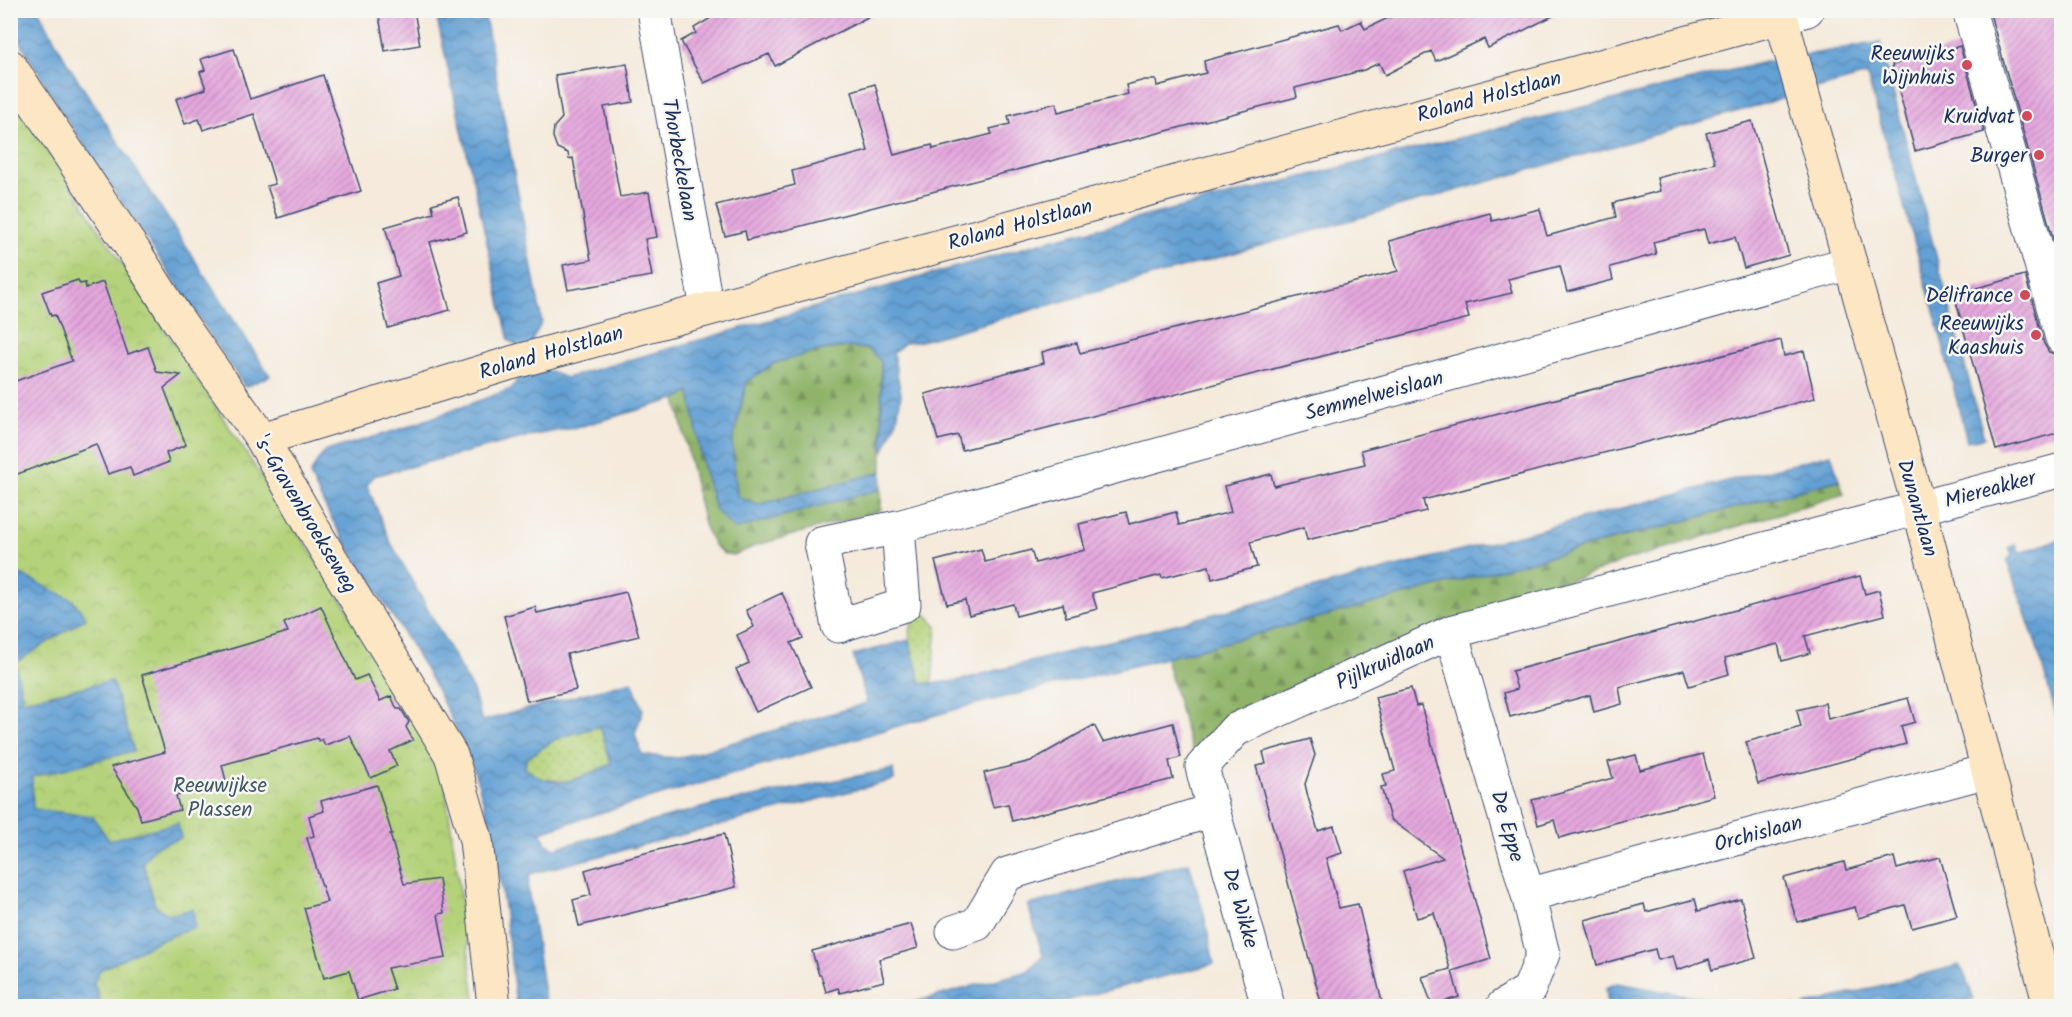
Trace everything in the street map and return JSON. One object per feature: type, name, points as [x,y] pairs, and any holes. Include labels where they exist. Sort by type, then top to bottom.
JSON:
[{"type":"street","name":"Thorbeckelaan","points":[[654,10],[707,309]]},
{"type":"street","points":[[1969,10],[2061,338]]},
{"type":"street","name":"Roland Holstlaan","points":[[262,439],[525,359],[1789,13]]},
{"type":"street","name":"Dunantlaan","points":[[1789,13],[1790,51],[1919,508],[2050,1006]]},
{"type":"street","name":"'s-Gravenbroekseweg","points":[[10,66],[176,317],[262,439],[324,547],[451,755],[476,840],[494,1006]]},
{"type":"street","name":"Semmelweislaan","points":[[898,527],[1850,263]]},
{"type":"street","name":"Miereakker","points":[[1919,508],[2061,470]]},
{"type":"street","name":"Pijlkruidlaan","points":[[1213,810],[1202,766],[1235,730],[1451,632],[1919,508]]},
{"type":"street","name":"De Eppe","points":[[1451,632],[1543,954],[1529,990],[1503,1006]]},
{"type":"street","name":"Orchislaan","points":[[1528,895],[1987,771]]},
{"type":"street","points":[[953,932],[977,924],[1007,874],[1213,810]]},
{"type":"street","name":"De Wikke","points":[[1213,810],[1268,1006]]},
{"type":"green space","name":"Reeuwijkse Plassen","points":[[10,92],[440,750],[476,1006],[11,1006]]},
{"type":"green space","points":[[848,347],[868,349],[881,361],[882,472],[757,505],[737,496],[732,443],[747,381],[774,363],[821,350]]},
{"type":"green space","points":[[690,391],[703,467],[736,528],[881,489],[881,510],[757,545],[735,555],[724,554],[714,545],[704,525],[676,399]]},
{"type":"green space","points":[[1839,480],[1844,494],[1624,561],[1463,620],[1284,695],[1203,775],[1188,739],[1166,658]]},
{"type":"green space","points":[[914,609],[928,616],[937,627],[932,682],[921,684],[909,640]]},
{"type":"green space","points":[[601,725],[611,764],[569,782],[537,778],[525,768],[526,759],[556,739]]},
{"type":"water","points":[[11,10],[39,11],[69,66],[270,376],[245,387],[61,111],[22,45],[11,22]]},
{"type":"water","points":[[435,10],[484,11],[542,322],[532,341],[539,367],[566,378],[1054,239],[1760,63],[1880,42],[1984,438],[1967,441],[1940,333],[1867,75],[918,342],[905,343],[893,353],[901,394],[897,420],[883,453],[881,361],[868,349],[848,347],[821,350],[775,363],[747,381],[732,443],[737,496],[757,505],[882,472],[881,489],[736,529],[715,509],[703,467],[690,392],[676,399],[582,426],[530,436],[374,476],[367,485],[390,541],[473,691],[482,721],[632,681],[643,710],[635,734],[642,755],[679,758],[867,703],[853,655],[909,640],[921,684],[956,681],[1831,454],[1839,480],[1166,658],[964,707],[541,832],[546,844],[555,848],[712,805],[893,769],[894,780],[530,874],[528,889],[546,1006],[516,1006],[495,854],[472,765],[433,683],[337,529],[310,475],[326,451],[404,428],[511,389],[522,373],[516,344],[509,341]],"holes":[[[600,726],[611,764],[578,778],[557,782],[536,776],[525,768],[526,759],[556,739]]]},
{"type":"water","points":[[2062,539],[2061,733],[2037,647],[2007,561],[2012,555],[2009,547],[2016,545],[2019,553]]},
{"type":"water","points":[[11,570],[73,600],[86,618],[15,663],[23,700],[112,681],[134,751],[32,777],[33,809],[92,816],[109,840],[178,823],[181,838],[155,847],[143,862],[155,905],[169,915],[193,909],[195,927],[158,941],[100,970],[94,982],[101,1006],[11,1006]]},
{"type":"water","points":[[1189,863],[1204,914],[1214,964],[1045,1006],[900,1006],[1028,971],[1043,956],[1028,905]]},
{"type":"water","points":[[1959,965],[1974,999],[1949,1006],[1803,1006]]},
{"type":"water","points":[[1617,983],[1736,1004],[1796,1006],[1608,1006],[1606,988]]},
{"type":"building","points":[[378,10],[414,10],[420,45],[385,51]]},
{"type":"building","points":[[724,10],[881,10],[775,66],[769,54],[704,83],[681,41],[696,33],[694,28]]},
{"type":"building","points":[[1405,10],[1565,10],[1488,48],[1484,39],[1436,61],[1431,51],[1385,75],[1379,63],[1364,70],[1295,88],[1297,97],[747,240],[745,231],[725,236],[716,205],[795,185],[792,171],[868,151],[852,91],[875,84],[894,155],[932,145],[933,149],[992,134],[990,129],[1010,124],[1008,116],[1056,103],[1058,112],[1128,94],[1126,85],[1145,80],[1156,80],[1157,86],[1206,73],[1204,61],[1339,24],[1342,30],[1361,21],[1365,29]]},
{"type":"building","points":[[1989,10],[2061,10],[2061,267]]},
{"type":"building","points":[[1960,46],[1984,132],[1915,151],[1892,65]]},
{"type":"building","points":[[234,49],[250,99],[323,75],[361,191],[278,218],[267,186],[275,184],[254,114],[203,130],[199,119],[185,124],[176,99],[206,89],[200,72],[205,70],[201,59]]},
{"type":"building","points":[[627,64],[633,102],[604,107],[620,197],[649,192],[657,237],[645,239],[652,276],[568,290],[563,265],[591,260],[573,158],[569,159],[568,153],[557,148],[553,137],[554,127],[562,118],[555,75]]},
{"type":"building","points":[[1752,121],[1789,255],[1744,268],[1735,237],[1708,244],[1704,229],[1653,242],[1656,254],[1610,267],[1613,280],[1567,292],[1560,266],[1508,279],[1512,293],[1465,304],[1469,318],[962,450],[958,435],[938,440],[925,394],[1044,363],[1042,352],[1060,347],[1077,343],[1080,353],[1398,271],[1389,241],[1490,213],[1492,221],[1540,209],[1547,236],[1616,217],[1613,203],[1660,191],[1657,178],[1715,163],[1706,133]]},
{"type":"building","points":[[458,197],[467,232],[430,242],[450,310],[388,328],[376,283],[399,276],[385,227],[434,213],[432,204]]},
{"type":"building","points":[[2025,275],[2044,344],[2049,352],[2061,356],[2061,432],[1996,450],[1954,294]]},
{"type":"building","points":[[78,280],[80,284],[85,283],[86,288],[103,282],[128,354],[148,347],[157,372],[181,375],[164,388],[186,445],[166,453],[169,462],[133,476],[130,467],[108,474],[96,444],[10,477],[10,383],[72,361],[55,315],[51,316],[42,292]]},
{"type":"building","points":[[1781,340],[1784,356],[1804,351],[1815,398],[1423,500],[1426,511],[1307,540],[1304,527],[1250,542],[1257,567],[1212,579],[1209,566],[1162,578],[1161,575],[1092,593],[1097,609],[1066,617],[1063,604],[1016,616],[1013,604],[969,615],[965,600],[947,604],[935,561],[981,549],[985,562],[1031,550],[1035,563],[1085,550],[1079,524],[1126,512],[1129,524],[1176,512],[1179,525],[1231,512],[1224,486],[1271,474],[1274,486],[1365,464],[1361,450]]},
{"type":"building","points":[[1860,576],[1865,594],[1879,590],[1885,615],[1805,636],[1810,653],[1782,661],[1778,644],[1725,658],[1729,674],[1689,686],[1684,670],[1619,687],[1622,704],[1594,712],[1590,695],[1510,717],[1504,693],[1517,689],[1512,671]]},
{"type":"building","points":[[626,592],[639,636],[567,654],[576,690],[527,701],[504,616],[535,607],[537,613]]},
{"type":"building","points":[[782,593],[803,638],[791,643],[811,687],[756,712],[736,669],[749,663],[737,635],[754,627],[746,610]]},
{"type":"building","points":[[321,606],[355,680],[367,675],[380,701],[391,696],[397,709],[401,709],[409,722],[406,727],[413,740],[390,751],[397,766],[371,778],[350,736],[325,745],[322,739],[319,741],[317,738],[222,765],[226,781],[176,796],[180,810],[141,820],[137,807],[111,767],[165,752],[142,675],[288,632],[284,623]]},
{"type":"building","points":[[1411,688],[1416,706],[1421,705],[1491,959],[1452,971],[1459,997],[1432,1005],[1422,977],[1450,969],[1434,913],[1417,918],[1403,871],[1443,858],[1390,819],[1381,787],[1386,786],[1383,774],[1395,771],[1375,697]]},
{"type":"building","points":[[1908,698],[1915,722],[1901,726],[1906,744],[1758,784],[1746,742],[1801,727],[1797,710],[1825,703],[1828,719]]},
{"type":"building","points":[[1173,723],[1181,757],[1169,761],[1173,779],[1012,821],[1008,804],[993,807],[984,773],[1031,761],[1094,725],[1103,742]]},
{"type":"building","points":[[1310,739],[1315,755],[1305,784],[1308,797],[1318,831],[1334,826],[1342,853],[1326,858],[1339,908],[1358,904],[1383,1006],[1322,1006],[1256,766],[1266,764],[1263,752]]},
{"type":"building","points":[[1703,754],[1714,796],[1559,838],[1554,820],[1538,825],[1532,800],[1613,778],[1608,762],[1636,755],[1640,770]]},
{"type":"building","points":[[377,785],[404,884],[439,879],[444,913],[438,914],[446,958],[387,968],[394,989],[358,1000],[349,971],[324,978],[304,908],[327,902],[307,838],[314,836],[309,816],[324,811],[321,801]]},
{"type":"building","points":[[724,834],[736,887],[579,926],[573,900],[591,895],[585,870]]},
{"type":"building","points":[[1894,857],[1897,869],[1940,857],[1957,916],[1912,928],[1905,905],[1858,918],[1855,907],[1797,922],[1784,878],[1844,862],[1846,870]]},
{"type":"building","points":[[1695,899],[1698,911],[1741,899],[1756,958],[1712,970],[1709,959],[1677,970],[1673,956],[1658,960],[1655,949],[1597,965],[1585,920],[1644,904],[1646,912]]},
{"type":"building","points":[[911,924],[918,948],[879,959],[884,981],[840,993],[838,988],[826,992],[812,951]]},
{"type":"place","name":"Reeuwijks Wijnhuis","points":[[1967,65]]},
{"type":"place","name":"Kruidvat","points":[[2027,116]]},
{"type":"place","name":"Burger","points":[[2039,155]]},
{"type":"place","name":"Délifrance","points":[[2025,295]]},
{"type":"place","name":"Reeuwijks Kaashuis","points":[[2036,335]]}]
